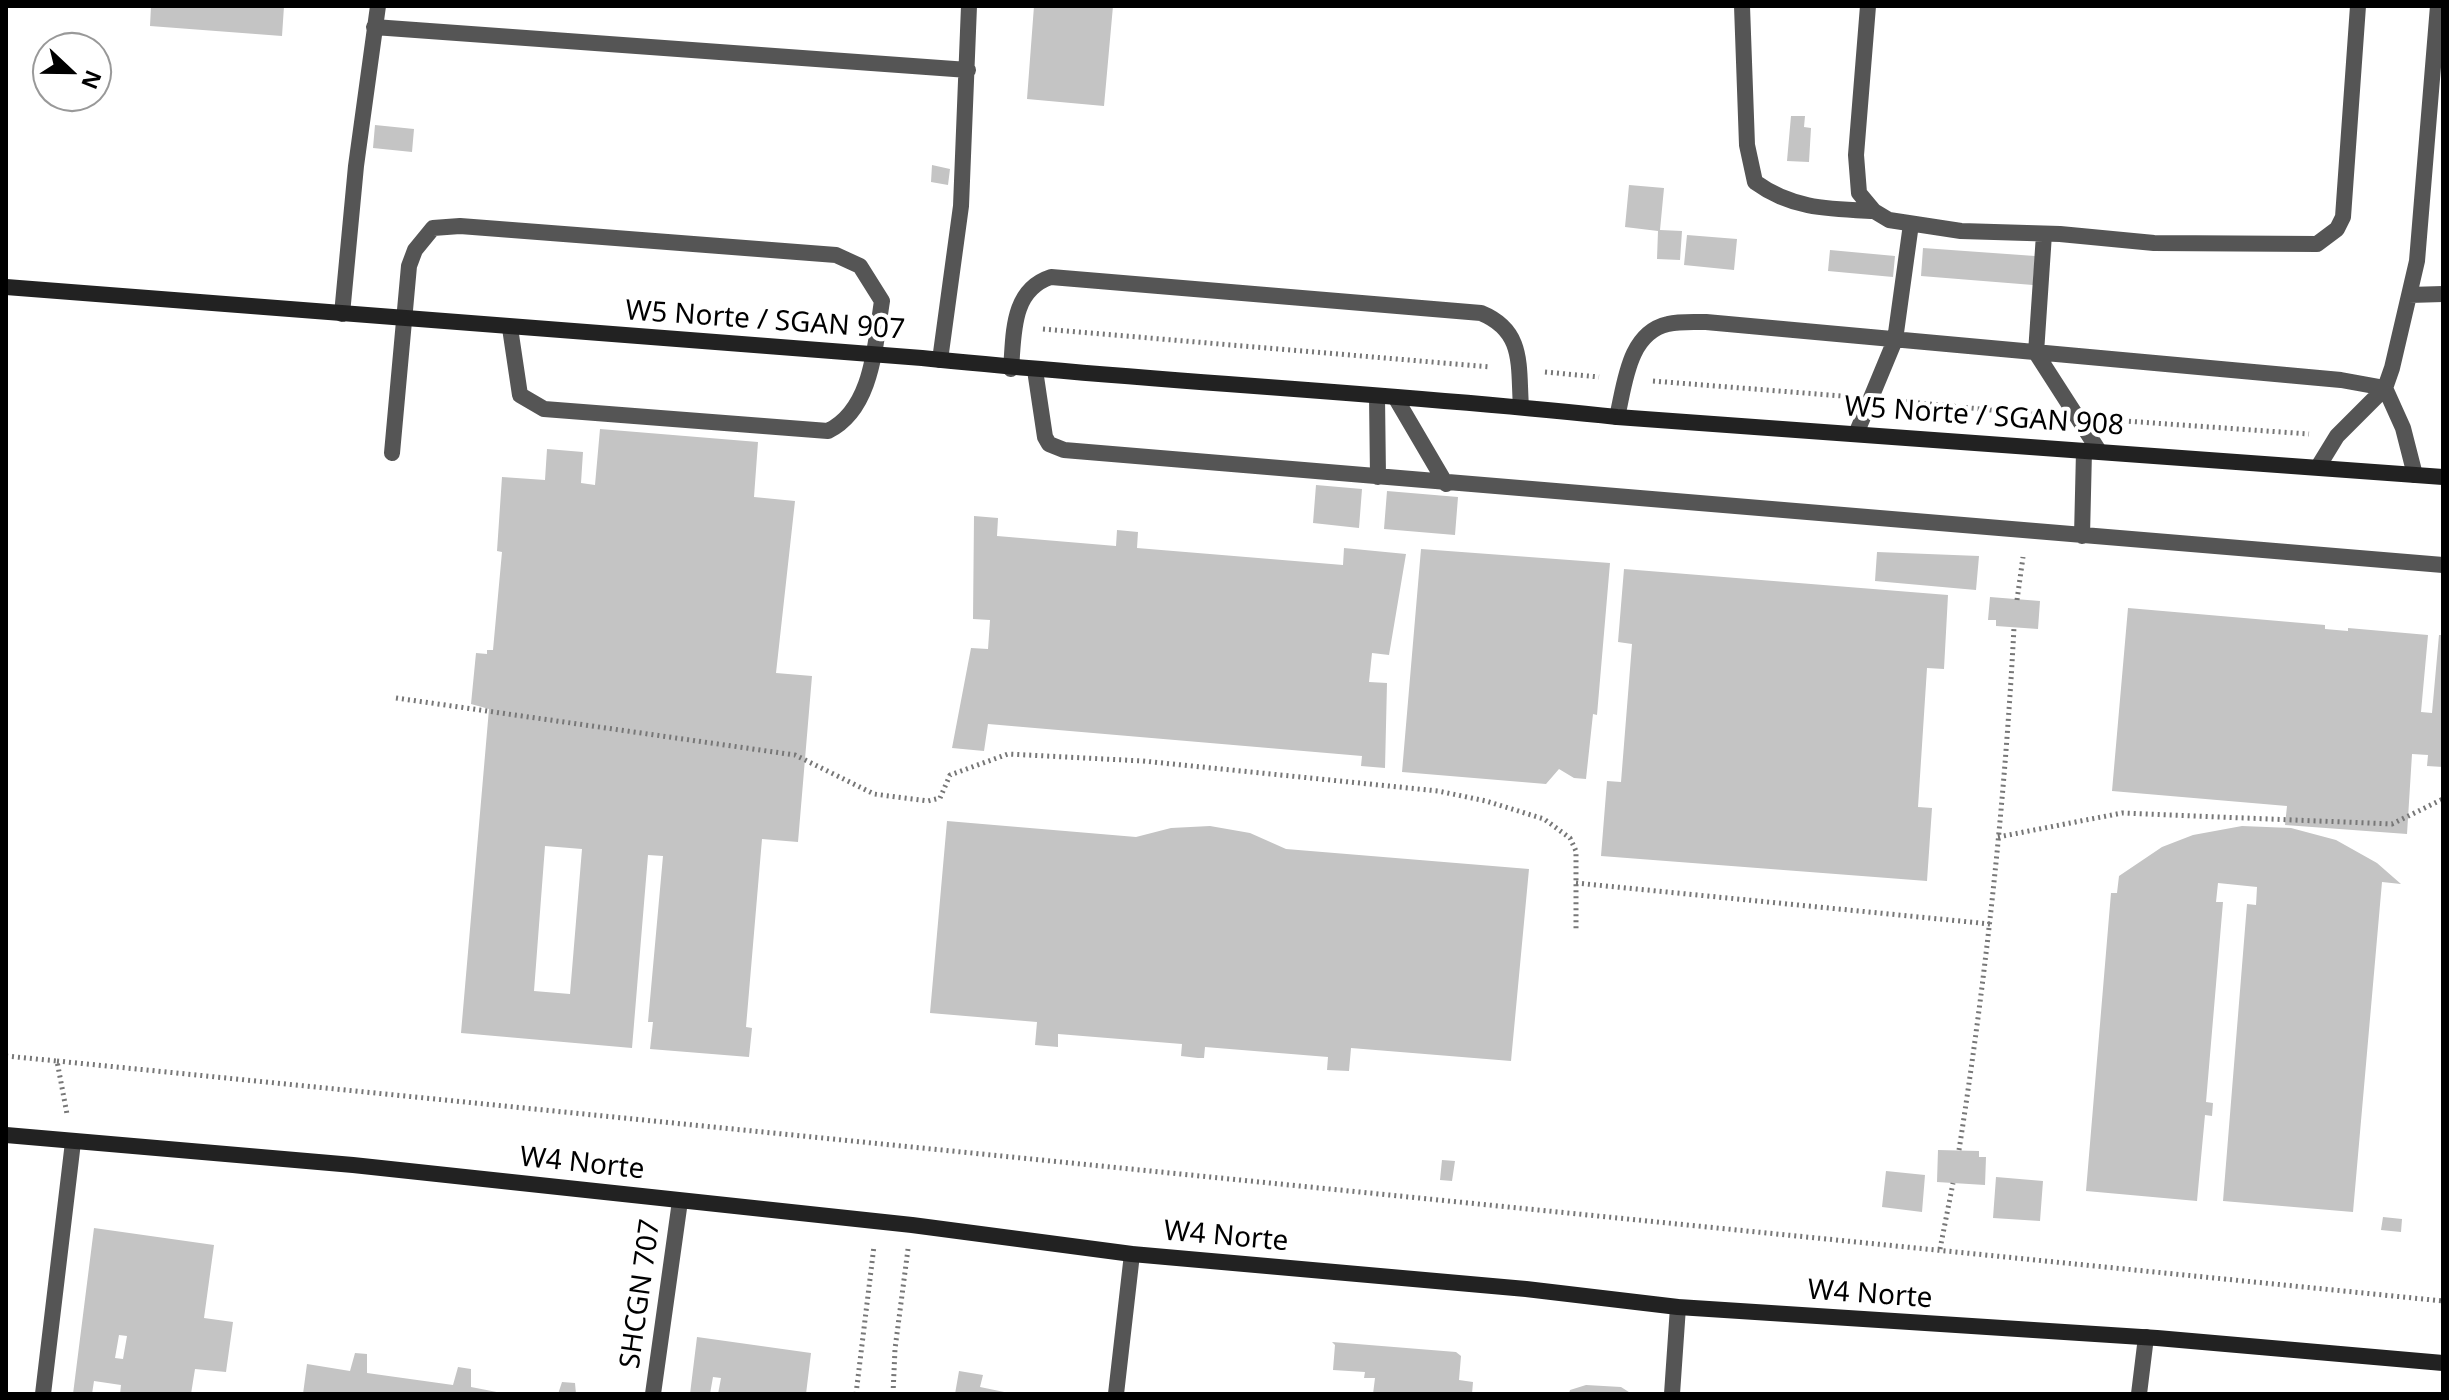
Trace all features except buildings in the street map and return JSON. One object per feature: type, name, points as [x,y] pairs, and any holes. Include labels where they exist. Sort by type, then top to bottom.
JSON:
[{"type":"main road","name":"W5 Norte / SGAN 907","points":[[6,287],[1521,407]]},
{"type":"main road","name":"W5 Norte / SGAN 908","points":[[1521,407],[1617,417],[2443,477]]},
{"type":"main road","name":"W4 Norte","points":[[6,1135],[353,1165],[877,1221],[1132,1254],[1526,1289],[1678,1307],[2146,1337],[2443,1363]]},
{"type":"street","points":[[342,314],[378,6]]},
{"type":"street","points":[[940,360],[961,206],[969,6]]},
{"type":"street","points":[[1742,6],[1747,145],[1755,182],[1774,195],[1807,207],[1874,211]]},
{"type":"street","points":[[1868,6],[1856,155],[1859,193],[1874,211],[1889,220],[1961,231],[2154,243],[2242,244],[2317,244],[2337,229],[2343,217],[2358,6]]},
{"type":"street","points":[[2318,467],[2337,436],[2385,388],[2417,261],[2438,6]]},
{"type":"street","points":[[374,27],[968,70]]},
{"type":"street","points":[[1856,434],[1895,340],[1911,224]]},
{"type":"street","points":[[392,453],[409,266],[415,250],[433,228],[460,226],[523,230],[836,255],[860,266],[882,301],[874,356],[852,411],[842,424],[828,431],[544,409],[520,395],[510,328]]},
{"type":"street","points":[[2044,234],[2036,353],[2077,418],[2091,451],[2082,536]]},
{"type":"street","points":[[1011,369],[1017,309],[1038,281],[1051,277],[1481,313],[1500,321],[1517,347],[1521,407]]},
{"type":"street","points":[[2409,295],[2443,294]]},
{"type":"street","points":[[1617,417],[1631,359],[1646,334],[1667,324],[1706,322],[2341,380],[2385,388]]},
{"type":"street","points":[[1035,370],[1045,437],[1056,448],[1446,484],[2443,565]]},
{"type":"street","points":[[2385,388],[2403,428],[2415,475]]},
{"type":"street","points":[[1377,396],[1378,477]]},
{"type":"street","points":[[1395,397],[1446,484]]},
{"type":"street","points":[[43,1394],[73,1142]]},
{"type":"street","name":"SHCGN 707","points":[[653,1394],[680,1201]]},
{"type":"street","points":[[1116,1394],[1132,1254]]},
{"type":"street","points":[[1672,1394],[1678,1307]]},
{"type":"street","points":[[2139,1394],[2146,1337]]},
{"type":"path","points":[[1015,327],[2077,418],[2337,436]]},
{"type":"path","points":[[2017,600],[2023,563]]},
{"type":"path","points":[[1959,1150],[1982,1005],[2014,627]]},
{"type":"path","points":[[396,698],[795,755],[874,794],[928,801],[940,798],[950,775],[1008,754],[1143,761],[1438,791],[1486,801],[1561,828],[1576,851],[1576,930]]},
{"type":"path","points":[[1998,837],[2122,813],[2392,824],[2443,799]]},
{"type":"path","points":[[1576,883],[1990,924]]},
{"type":"path","points":[[6,1056],[2443,1301]]},
{"type":"path","points":[[57,1061],[73,1142]]},
{"type":"path","points":[[1940,1249],[1953,1183]]},
{"type":"path","points":[[856,1394],[877,1221]]},
{"type":"path","points":[[893,1394],[895,1349],[912,1225]]}]
